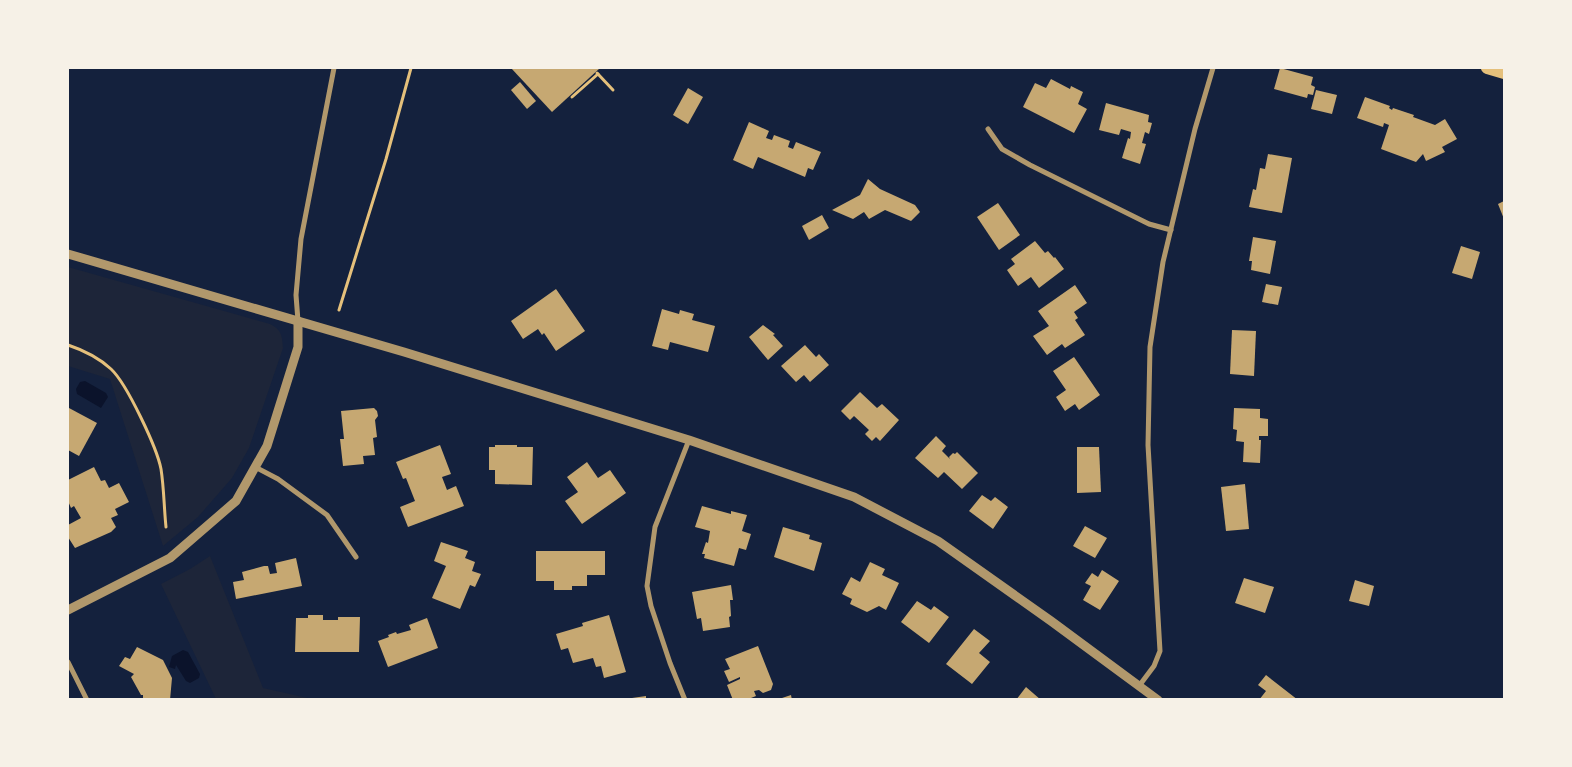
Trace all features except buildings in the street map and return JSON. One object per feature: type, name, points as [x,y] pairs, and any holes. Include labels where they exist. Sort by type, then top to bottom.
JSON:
[{"type":"main road","points":[[1486,68],[1504,73]]},
{"type":"street","points":[[68,610],[170,558],[236,501],[267,446],[298,348],[296,295],[301,239],[334,68]]},
{"type":"street","points":[[1139,686],[1154,666],[1160,651],[1148,445],[1150,347],[1163,262],[1195,129],[1212,68]]},
{"type":"street","points":[[988,129],[1002,148],[1030,165],[1149,224],[1171,230]]},
{"type":"street","points":[[68,254],[404,352],[689,440],[854,497],[938,541],[1158,700]]},
{"type":"street","points":[[685,700],[670,663],[651,606],[647,586],[655,527],[689,440]]},
{"type":"street","points":[[255,467],[278,479],[327,515],[356,557]]},
{"type":"street","points":[[68,662],[87,700]]},
{"type":"path","points":[[339,310],[386,159],[411,68]]},
{"type":"path","points":[[572,97],[597,74],[613,90]]},
{"type":"path","points":[[68,345],[86,352],[111,369],[125,388],[154,448],[161,469],[166,527]]},
{"type":"shaded area","points":[[68,267],[270,324],[281,334],[283,348],[249,448],[232,478],[198,517],[163,546],[110,379],[68,366]]},
{"type":"shaded area","points":[[85,381],[106,393],[108,397],[101,408],[77,394],[76,389],[80,382]]},
{"type":"shaded area","points":[[210,556],[263,688],[312,699],[216,699],[161,584]]},
{"type":"shaded area","points":[[183,650],[188,652],[200,674],[199,678],[190,683],[186,681],[176,665],[175,669],[169,667],[172,656]]}]
